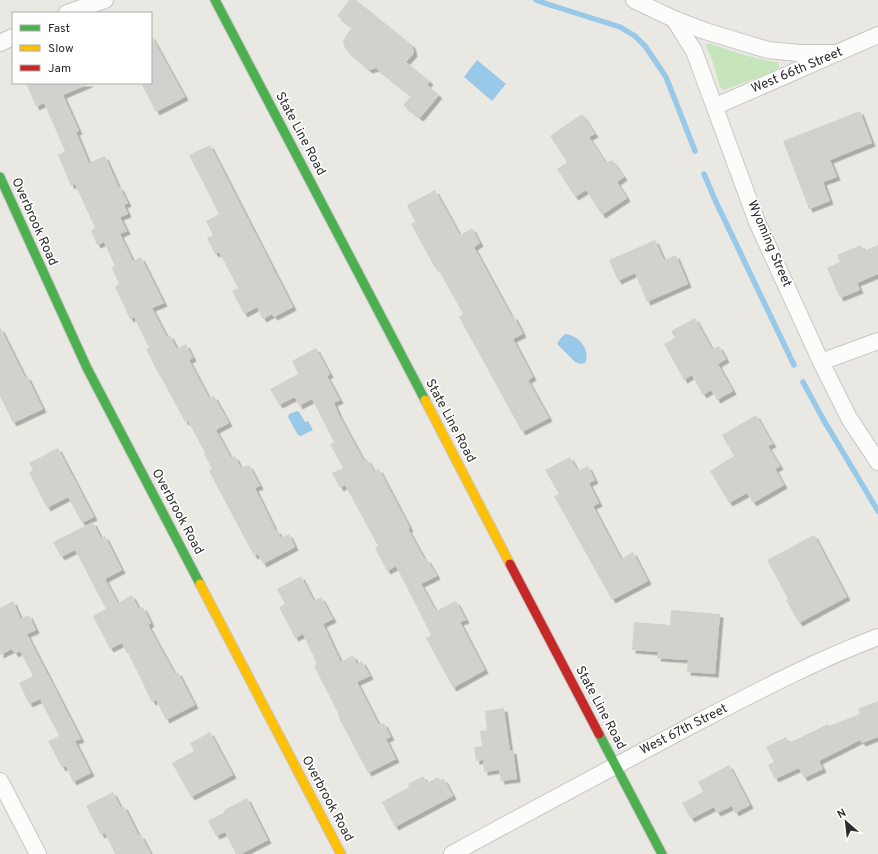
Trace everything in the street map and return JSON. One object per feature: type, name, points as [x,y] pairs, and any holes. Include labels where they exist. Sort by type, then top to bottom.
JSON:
[{"type":"main road","name":"State Line Road","points":[[215,0],[662,854]]},
{"type":"main road","name":"Overbrook Road","points":[[0,177],[50,290],[88,368],[341,854]]},
{"type":"street","points":[[68,12],[75,0]]},
{"type":"street","points":[[70,12],[105,0]]},
{"type":"street","points":[[634,0],[674,19],[705,31],[768,50],[799,53],[838,53]]},
{"type":"street","name":"Wyoming Street","points":[[674,19],[694,51],[716,106],[757,222],[821,362],[849,418],[878,462]]},
{"type":"street","name":"West 66th Street","points":[[716,106],[878,35]]},
{"type":"street","points":[[0,43],[12,37]]},
{"type":"street","points":[[821,362],[878,341]]},
{"type":"street","name":"West 67th Street","points":[[452,854],[751,695],[852,647],[878,637]]},
{"type":"street","points":[[0,781],[38,854]]},
{"type":"green space","points":[[709,43],[751,57],[777,62],[780,66],[777,70],[724,90],[720,87],[713,62],[705,45]]},
{"type":"water","points":[[477,60],[506,84],[492,101],[464,77]]},
{"type":"water","points":[[565,334],[579,340],[585,348],[585,363],[580,364],[575,362],[557,344]]},
{"type":"water","points":[[297,411],[305,422],[308,421],[313,430],[301,436],[298,435],[288,417],[289,414]]},
{"type":"building","points":[[349,0],[356,0],[412,45],[414,53],[406,62],[430,81],[427,85],[439,95],[420,118],[403,105],[411,96],[376,68],[369,70],[345,49],[343,40],[352,27],[337,16]]},
{"type":"building","points":[[152,37],[185,97],[156,112],[142,84],[152,84]]},
{"type":"building","points":[[26,84],[89,84],[63,95],[79,131],[76,132],[89,163],[105,156],[119,188],[120,187],[128,203],[124,205],[128,214],[120,217],[127,231],[120,234],[133,261],[141,257],[164,303],[152,308],[167,337],[170,335],[177,349],[186,344],[193,358],[189,360],[209,398],[214,396],[229,423],[216,430],[231,458],[235,456],[241,468],[249,465],[260,486],[255,488],[276,531],[277,530],[281,538],[289,534],[295,547],[263,564],[258,554],[254,556],[209,471],[212,469],[204,454],[205,453],[188,421],[185,422],[160,377],[146,349],[149,348],[134,317],[130,319],[115,287],[119,284],[112,268],[115,266],[104,242],[97,245],[91,230],[95,228],[75,184],[71,186],[58,155],[65,151],[44,103],[36,107]]},
{"type":"building","points":[[860,111],[872,143],[830,160],[837,177],[823,182],[830,201],[809,209],[783,141]]},
{"type":"building","points":[[582,114],[595,134],[589,137],[606,163],[612,160],[624,177],[617,182],[627,198],[602,215],[586,190],[575,197],[557,169],[567,162],[550,136]]},
{"type":"building","points":[[210,145],[293,307],[274,317],[272,314],[263,319],[257,307],[244,314],[232,291],[238,288],[219,252],[215,254],[207,238],[213,235],[206,221],[219,214],[189,155]]},
{"type":"building","points":[[435,190],[460,235],[472,228],[480,243],[474,247],[512,317],[514,316],[523,334],[513,339],[533,377],[528,380],[549,418],[522,432],[459,317],[463,314],[437,267],[435,268],[411,224],[415,222],[407,205]]},
{"type":"building","points":[[655,240],[664,260],[676,255],[688,284],[647,302],[635,273],[618,281],[609,260]]},
{"type":"building","points":[[861,245],[864,251],[878,245],[878,274],[857,283],[860,290],[840,298],[827,268],[840,262],[837,255]]},
{"type":"building","points":[[695,318],[712,349],[719,346],[726,359],[718,364],[733,391],[717,400],[711,390],[703,395],[692,375],[684,380],[664,344],[675,338],[671,331]]},
{"type":"building","points":[[0,327],[43,409],[13,423],[0,396]]},
{"type":"building","points":[[316,348],[330,374],[327,376],[340,400],[334,403],[339,415],[364,461],[367,459],[374,471],[379,469],[410,528],[408,529],[425,560],[427,559],[437,576],[421,584],[436,611],[456,601],[466,620],[460,622],[485,670],[453,688],[426,638],[431,635],[396,566],[387,571],[375,548],[378,546],[345,485],[340,488],[332,473],[343,468],[330,444],[334,442],[312,399],[299,406],[295,397],[279,405],[270,389],[298,374],[292,361]]},
{"type":"building","points":[[756,415],[773,444],[768,446],[780,466],[775,469],[784,485],[753,503],[747,493],[729,503],[710,471],[734,456],[722,435]]},
{"type":"building","points":[[58,448],[94,517],[82,523],[68,497],[47,508],[29,473],[33,470],[29,463]]},
{"type":"building","points":[[570,457],[578,471],[588,466],[595,480],[589,483],[599,503],[593,506],[621,559],[633,552],[648,581],[612,600],[554,496],[559,494],[545,470]]},
{"type":"building","points":[[93,522],[101,538],[105,536],[122,570],[105,579],[118,603],[132,595],[139,609],[143,607],[151,623],[148,625],[175,674],[178,672],[195,705],[166,720],[156,700],[152,702],[122,643],[110,649],[93,616],[106,609],[75,550],[61,557],[53,542]]},
{"type":"building","points":[[814,535],[847,597],[799,623],[767,560]]},
{"type":"building","points":[[301,576],[314,601],[321,597],[333,619],[323,624],[341,662],[353,655],[357,664],[362,661],[370,676],[357,682],[379,725],[384,723],[391,737],[386,739],[396,759],[368,773],[314,666],[317,664],[303,634],[295,638],[279,607],[285,604],[277,589]]},
{"type":"building","points":[[13,601],[21,619],[29,615],[36,630],[27,634],[81,739],[75,741],[91,773],[73,782],[66,766],[62,768],[48,741],[59,736],[40,699],[29,704],[19,683],[33,676],[20,651],[15,654],[12,649],[0,655],[0,608]]},
{"type":"building","points":[[671,610],[720,614],[715,674],[687,672],[688,660],[657,658],[658,652],[632,650],[634,622],[670,625]]},
{"type":"building","points":[[878,701],[878,737],[862,743],[860,740],[819,761],[823,769],[804,778],[799,768],[775,779],[768,765],[774,762],[766,747],[786,737],[789,743],[828,724],[829,726],[860,714],[858,709]]},
{"type":"building","points":[[504,708],[510,751],[513,750],[517,779],[501,781],[499,770],[484,772],[483,760],[476,761],[474,747],[482,746],[480,731],[487,730],[485,711]]},
{"type":"building","points":[[210,732],[233,775],[191,797],[172,763],[194,751],[190,743]]},
{"type":"building","points":[[729,765],[750,805],[735,813],[732,806],[717,813],[714,807],[691,819],[682,803],[703,792],[698,782]]},
{"type":"building","points":[[423,776],[427,783],[438,777],[440,780],[444,779],[453,796],[395,827],[382,802],[409,787],[408,784]]},
{"type":"building","points":[[113,792],[121,808],[124,806],[139,836],[141,835],[151,854],[115,854],[105,833],[101,835],[86,806]]},
{"type":"building","points":[[247,798],[268,840],[241,854],[236,854],[225,832],[216,836],[208,821],[225,812],[224,810]]},
{"type":"waterway","points":[[536,0],[620,27],[635,36],[645,46],[666,77],[695,151]]},
{"type":"waterway","points":[[704,174],[794,365]]},
{"type":"waterway","points":[[803,382],[823,419],[878,511]]},
{"type":"traffic: fast","points":[[215,0],[425,400]]},
{"type":"traffic: fast","points":[[0,177],[87,368],[200,584]]},
{"type":"traffic: fast","points":[[599,734],[662,854]]},
{"type":"traffic: slow","points":[[425,400],[510,564]]},
{"type":"traffic: slow","points":[[200,584],[341,854]]},
{"type":"traffic: jam","points":[[510,564],[599,734]]}]
